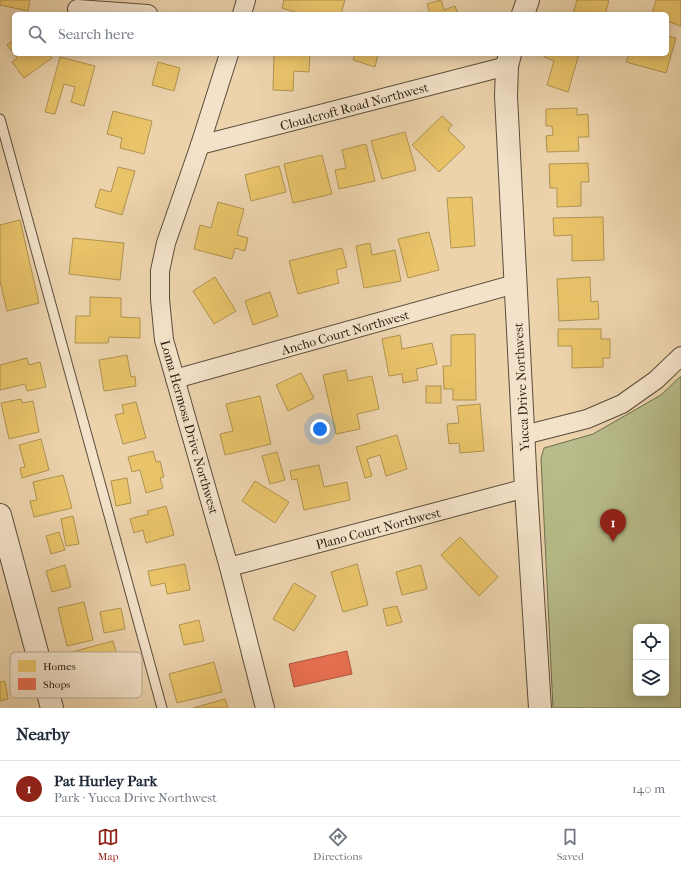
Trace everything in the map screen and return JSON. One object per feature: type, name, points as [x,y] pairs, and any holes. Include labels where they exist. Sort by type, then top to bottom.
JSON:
[{"type":"street","points":[[243,12],[246,0]]},
{"type":"street","points":[[524,12],[528,0]]},
{"type":"street","points":[[77,9],[120,12]]},
{"type":"street","name":"Loma Hermosa Drive Northwest","points":[[228,56],[200,145],[166,243],[160,271],[160,299],[164,340],[229,568],[265,708]]},
{"type":"street","name":"Cloudcroft Road Northwest","points":[[200,145],[508,60]]},
{"type":"street","name":"Yucca Drive Northwest","points":[[508,60],[506,96],[515,284],[540,708]]},
{"type":"street","name":"Ancho Court Northwest","points":[[176,379],[515,284]]},
{"type":"street","points":[[524,435],[587,419],[622,404],[656,380],[681,356]]},
{"type":"street","name":"Plano Court Northwest","points":[[229,568],[526,488]]},
{"type":"street","points":[[0,515],[37,652]]},
{"type":"street","points":[[49,698],[52,708]]},
{"type":"lane","points":[[0,119],[162,708]]},
{"type":"green space","points":[[681,376],[681,708],[553,708],[541,458],[544,448],[593,434],[661,395]]},
{"type":"building: Homes","points":[[0,0],[30,0],[28,11],[0,5]]},
{"type":"building: Homes","points":[[284,0],[345,0],[342,12],[295,12],[282,8]]},
{"type":"building: Homes","points":[[441,0],[444,10],[455,6],[457,12],[429,12],[427,4]]},
{"type":"building: Homes","points":[[577,0],[609,1],[606,12],[574,12]]},
{"type":"building: Homes","points":[[656,0],[681,0],[681,26],[669,22],[669,12],[653,12]]},
{"type":"building: Homes","points":[[669,36],[676,38],[666,73],[626,62],[628,56],[669,56]]},
{"type":"building: Homes","points":[[12,41],[12,52],[7,45]]},
{"type":"building: Homes","points":[[15,56],[50,56],[52,58],[24,78],[12,62],[17,58]]},
{"type":"building: Homes","points":[[274,56],[310,56],[309,72],[294,71],[293,91],[273,90]]},
{"type":"building: Homes","points":[[354,56],[378,56],[375,67],[353,60]]},
{"type":"building: Homes","points":[[578,56],[568,92],[547,85],[554,61],[544,57]]},
{"type":"building: Homes","points":[[60,57],[95,66],[84,106],[71,102],[75,87],[64,84],[55,114],[45,112]]},
{"type":"building: Homes","points":[[158,62],[180,68],[174,91],[152,85]]},
{"type":"building: Homes","points":[[577,108],[577,115],[588,114],[589,137],[578,137],[579,151],[547,152],[546,136],[553,135],[552,126],[546,126],[546,109]]},
{"type":"building: Homes","points":[[113,111],[152,121],[144,154],[120,148],[122,138],[107,134]]},
{"type":"building: Homes","points":[[442,116],[452,125],[448,130],[465,147],[439,172],[412,145]]},
{"type":"building: Homes","points":[[405,132],[416,170],[382,179],[371,141]]},
{"type":"building: Homes","points":[[366,144],[375,181],[339,189],[335,170],[346,168],[342,150]]},
{"type":"building: Homes","points":[[322,155],[332,194],[293,203],[284,164]]},
{"type":"building: Homes","points":[[588,163],[589,182],[581,182],[581,206],[557,207],[557,188],[550,188],[549,164]]},
{"type":"building: Homes","points":[[279,166],[286,192],[251,201],[245,175]]},
{"type":"building: Homes","points":[[118,167],[135,171],[122,215],[95,207],[100,189],[111,192]]},
{"type":"building: Homes","points":[[472,197],[475,246],[451,248],[447,198]]},
{"type":"building: Homes","points":[[218,202],[244,209],[237,235],[248,238],[245,251],[235,248],[232,259],[194,249],[200,225],[211,228]]},
{"type":"building: Homes","points":[[603,217],[604,260],[572,261],[572,235],[554,236],[553,218]]},
{"type":"building: Homes","points":[[20,220],[39,303],[7,311],[0,281],[0,225]]},
{"type":"building: Homes","points":[[429,232],[439,270],[408,278],[398,239]]},
{"type":"building: Homes","points":[[73,238],[124,243],[120,280],[69,274]]},
{"type":"building: Homes","points":[[370,243],[372,255],[395,250],[401,281],[364,288],[356,246]]},
{"type":"building: Homes","points":[[342,248],[347,267],[336,270],[339,283],[298,294],[289,261]]},
{"type":"building: Homes","points":[[215,277],[236,311],[214,324],[193,291]]},
{"type":"building: Homes","points":[[590,277],[591,302],[598,301],[599,319],[559,321],[557,279]]},
{"type":"building: Homes","points":[[270,292],[278,316],[253,325],[245,301]]},
{"type":"building: Homes","points":[[90,297],[121,298],[121,317],[140,318],[140,338],[109,337],[108,343],[75,343],[76,316],[90,316]]},
{"type":"building: Homes","points":[[558,329],[601,329],[601,339],[610,339],[610,358],[603,358],[603,367],[572,368],[572,346],[558,346]]},
{"type":"building: Homes","points":[[475,334],[476,400],[453,400],[453,389],[444,389],[443,366],[451,366],[451,335]]},
{"type":"building: Homes","points":[[400,335],[402,349],[432,343],[437,364],[416,369],[418,380],[403,383],[402,374],[389,376],[382,339]]},
{"type":"building: Homes","points":[[127,355],[131,377],[135,376],[136,386],[104,391],[99,360]]},
{"type":"building: Homes","points":[[27,358],[29,365],[40,362],[46,387],[27,391],[25,384],[0,390],[0,365]]},
{"type":"building: Homes","points":[[346,370],[348,381],[372,376],[379,409],[357,414],[360,429],[336,434],[323,375]]},
{"type":"building: Homes","points":[[301,373],[314,398],[288,411],[276,385]]},
{"type":"building: Homes","points":[[426,386],[441,386],[441,403],[426,403]]},
{"type":"building: Homes","points":[[260,396],[271,444],[225,455],[220,434],[233,431],[226,404]]},
{"type":"building: Homes","points":[[21,399],[22,403],[33,401],[39,432],[9,439],[1,403]]},
{"type":"building: Homes","points":[[136,402],[146,438],[123,444],[115,415],[124,413],[122,405]]},
{"type":"building: Homes","points":[[480,404],[484,451],[460,453],[459,443],[449,444],[447,424],[459,423],[457,406]]},
{"type":"building: Homes","points":[[397,435],[407,469],[386,476],[380,455],[367,459],[372,476],[365,478],[356,447]]},
{"type":"building: Homes","points":[[41,439],[49,470],[22,478],[20,468],[25,467],[19,445]]},
{"type":"building: Homes","points":[[153,451],[156,462],[160,461],[164,477],[160,478],[163,488],[146,493],[140,470],[132,472],[128,457]]},
{"type":"building: Homes","points":[[277,452],[285,480],[270,484],[262,456]]},
{"type":"building: Homes","points":[[319,465],[324,487],[347,482],[350,500],[304,510],[297,479],[292,480],[290,471]]},
{"type":"building: Homes","points":[[63,475],[72,508],[34,517],[30,501],[37,500],[33,482]]},
{"type":"building: Homes","points":[[127,478],[131,503],[116,506],[111,481]]},
{"type":"building: Homes","points":[[255,481],[289,502],[275,523],[242,501]]},
{"type":"building: Homes","points":[[166,506],[174,535],[146,543],[143,530],[134,533],[130,519],[149,514],[147,511]]},
{"type":"building: Homes","points":[[73,516],[79,544],[66,546],[61,519]]},
{"type":"building: Homes","points":[[59,532],[65,550],[51,554],[46,536]]},
{"type":"building: Homes","points":[[460,537],[498,577],[479,596],[441,555]]},
{"type":"building: Homes","points":[[185,564],[190,590],[167,594],[165,583],[151,586],[148,571]]},
{"type":"building: Homes","points":[[357,564],[368,605],[343,612],[331,572]]},
{"type":"building: Homes","points":[[65,565],[71,587],[52,592],[46,571]]},
{"type":"building: Homes","points":[[421,565],[427,589],[402,595],[396,572]]},
{"type":"building: Homes","points":[[294,583],[316,596],[294,631],[273,619]]},
{"type":"building: Homes","points":[[84,602],[93,640],[67,646],[58,608]]},
{"type":"building: Homes","points":[[397,606],[402,622],[387,626],[383,609]]},
{"type":"building: Homes","points":[[121,608],[125,629],[104,633],[100,612]]},
{"type":"building: Homes","points":[[199,620],[204,641],[184,645],[179,625]]},
{"type":"building: Homes","points":[[113,641],[116,652],[72,652]]},
{"type":"building: Homes","points":[[214,662],[222,692],[177,703],[169,674]]},
{"type":"building: Homes","points":[[5,681],[8,699],[0,701],[0,682]]},
{"type":"building: Homes","points":[[225,699],[228,708],[193,708]]},
{"type":"building: Shops","points":[[347,651],[352,674],[294,687],[289,664]]},
{"type":"place","name":"Pat Hurley Park","points":[[613,542]]}]
